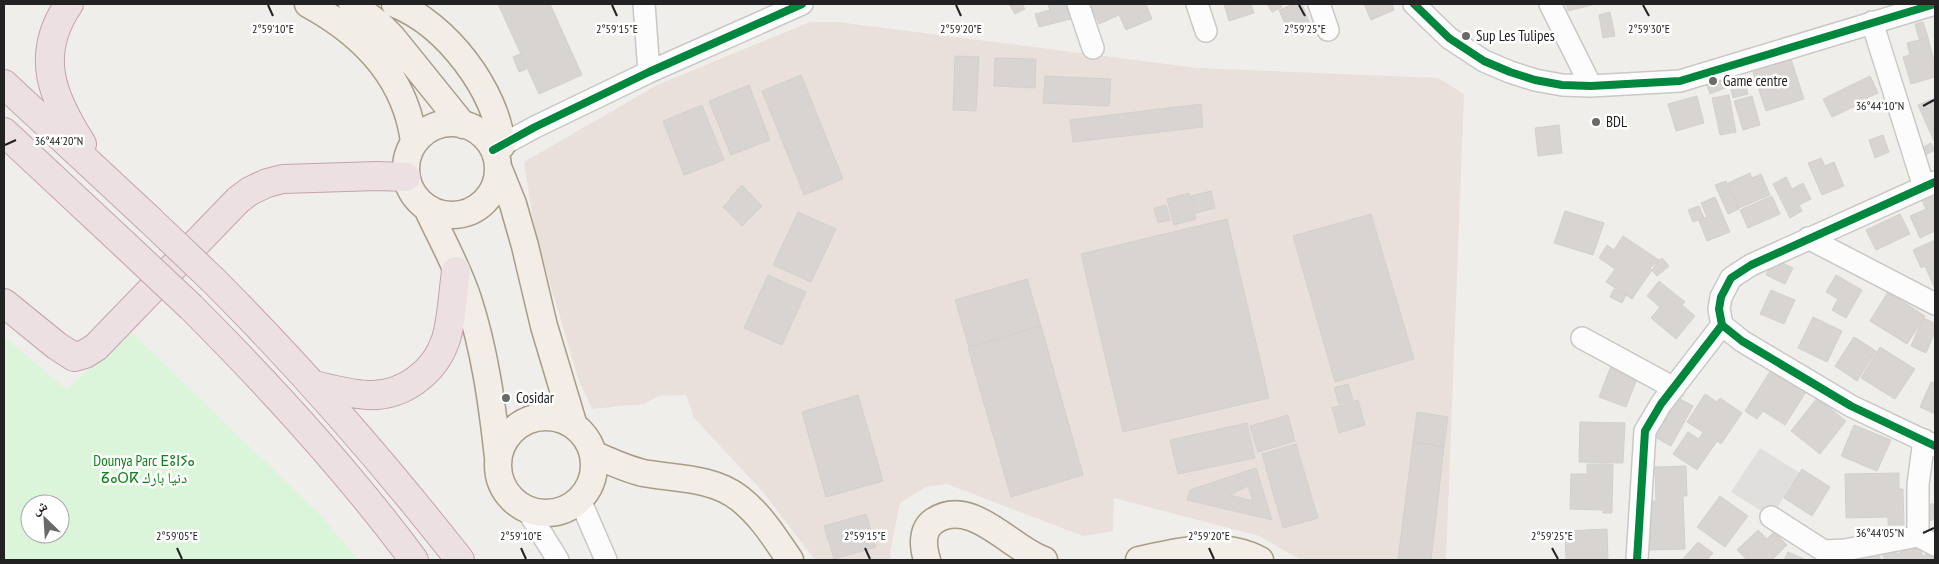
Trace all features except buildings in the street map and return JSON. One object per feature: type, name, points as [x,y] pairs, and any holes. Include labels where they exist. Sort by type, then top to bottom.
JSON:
[{"type":"highway","points":[[69,4],[53,38],[50,60],[52,82],[61,110],[101,174]]},
{"type":"highway","points":[[4,84],[214,280],[314,385],[460,560]]},
{"type":"highway","points":[[4,132],[191,307],[288,408],[340,466],[414,560]]},
{"type":"highway","points":[[4,304],[74,357],[85,354],[96,347],[238,200],[250,191],[267,183],[283,179],[406,177]]},
{"type":"highway","points":[[314,385],[367,395],[393,392],[416,380],[435,362],[446,339],[456,271]]},
{"type":"main road","points":[[308,4],[345,28],[362,42],[383,64],[402,95],[410,113],[414,142]]},
{"type":"main road","points":[[352,4],[379,24],[392,37],[463,125]]},
{"type":"main road","points":[[395,4],[439,32],[464,60],[492,107],[498,124],[497,178],[488,198],[475,208],[459,214],[448,215],[427,208]]},
{"type":"main road","points":[[585,492],[593,474],[593,454],[588,442],[574,426],[550,349],[520,229],[498,154],[481,134],[463,125],[441,124],[422,134],[414,142],[406,161],[406,177],[412,193],[427,208],[467,297],[484,355],[493,408],[498,457],[497,468],[504,488],[510,497],[527,510],[548,513],[559,511],[585,492],[644,473]]},
{"type":"main road","points":[[498,457],[506,437],[514,429],[528,421],[543,417],[554,418],[574,426]]},
{"type":"main road","points":[[593,454],[618,465],[644,473],[691,480],[721,487],[738,497],[759,516],[790,560]]},
{"type":"main road","points":[[926,560],[923,539],[926,531],[931,523],[951,514],[966,515],[977,519],[1021,548],[1044,560]]},
{"type":"main road","points":[[1139,560],[1200,548],[1227,551],[1260,560]]},
{"type":"street","points":[[644,4],[648,72]]},
{"type":"street","points":[[498,154],[535,127],[648,72],[801,4]]},
{"type":"street","points":[[1078,4],[1093,48]]},
{"type":"street","points":[[1196,4],[1206,31]]},
{"type":"street","points":[[1319,4],[1328,30]]},
{"type":"street","points":[[1414,4],[1449,38],[1484,61],[1535,80],[1562,86],[1680,81],[1935,4]]},
{"type":"street","points":[[1550,4],[1591,86]]},
{"type":"street","points":[[1771,517],[1824,551],[1926,540],[1918,484],[1930,443],[1851,406],[1742,341],[1722,326],[1719,310],[1720,298],[1731,278],[1751,265],[1930,185],[1872,22]]},
{"type":"street","points":[[1808,238],[1935,304]]},
{"type":"street","points":[[1637,560],[1645,431],[1661,404],[1722,326]]},
{"type":"street","points":[[1582,338],[1674,388]]},
{"type":"street","points":[[585,492],[606,560]]},
{"type":"street","points":[[527,510],[558,560]]},
{"type":"shaded area","points":[[810,22],[838,22],[1198,68],[1438,78],[1464,94],[1446,560],[1301,560],[1259,536],[1114,498],[1113,531],[1083,536],[947,484],[926,487],[900,503],[890,553],[891,560],[815,560],[763,492],[694,418],[686,395],[659,396],[644,404],[592,409],[578,378],[535,233],[524,162],[657,85]]},
{"type":"shaded area","points":[[1760,448],[1800,473],[1771,517],[1731,492]]},
{"type":"green space","name":"Dounya Parc ⴹⵓⵏⵢⴰ ⵒⴰⵔⴽ دنيا بارك","points":[[130,331],[320,515],[358,560],[4,560],[4,337],[67,390]]},
{"type":"cycle path","points":[[493,150],[535,127],[649,72],[802,4]]},
{"type":"cycle path","points":[[1414,4],[1449,38],[1484,61],[1535,80],[1562,85],[1591,86],[1680,81],[1935,4]]},
{"type":"cycle path","points":[[1935,182],[1751,265],[1731,278],[1721,297],[1719,309],[1722,325],[1742,341],[1851,406],[1935,446]]},
{"type":"cycle path","points":[[1637,560],[1645,431],[1661,404],[1722,325]]},
{"type":"place","name":"Sup Les Tulipes","points":[[1466,36]]},
{"type":"place","name":"Game centre","points":[[1713,81]]},
{"type":"place","name":"BDL","points":[[1596,122]]},
{"type":"place","name":"Cosidar","points":[[506,398]]}]
